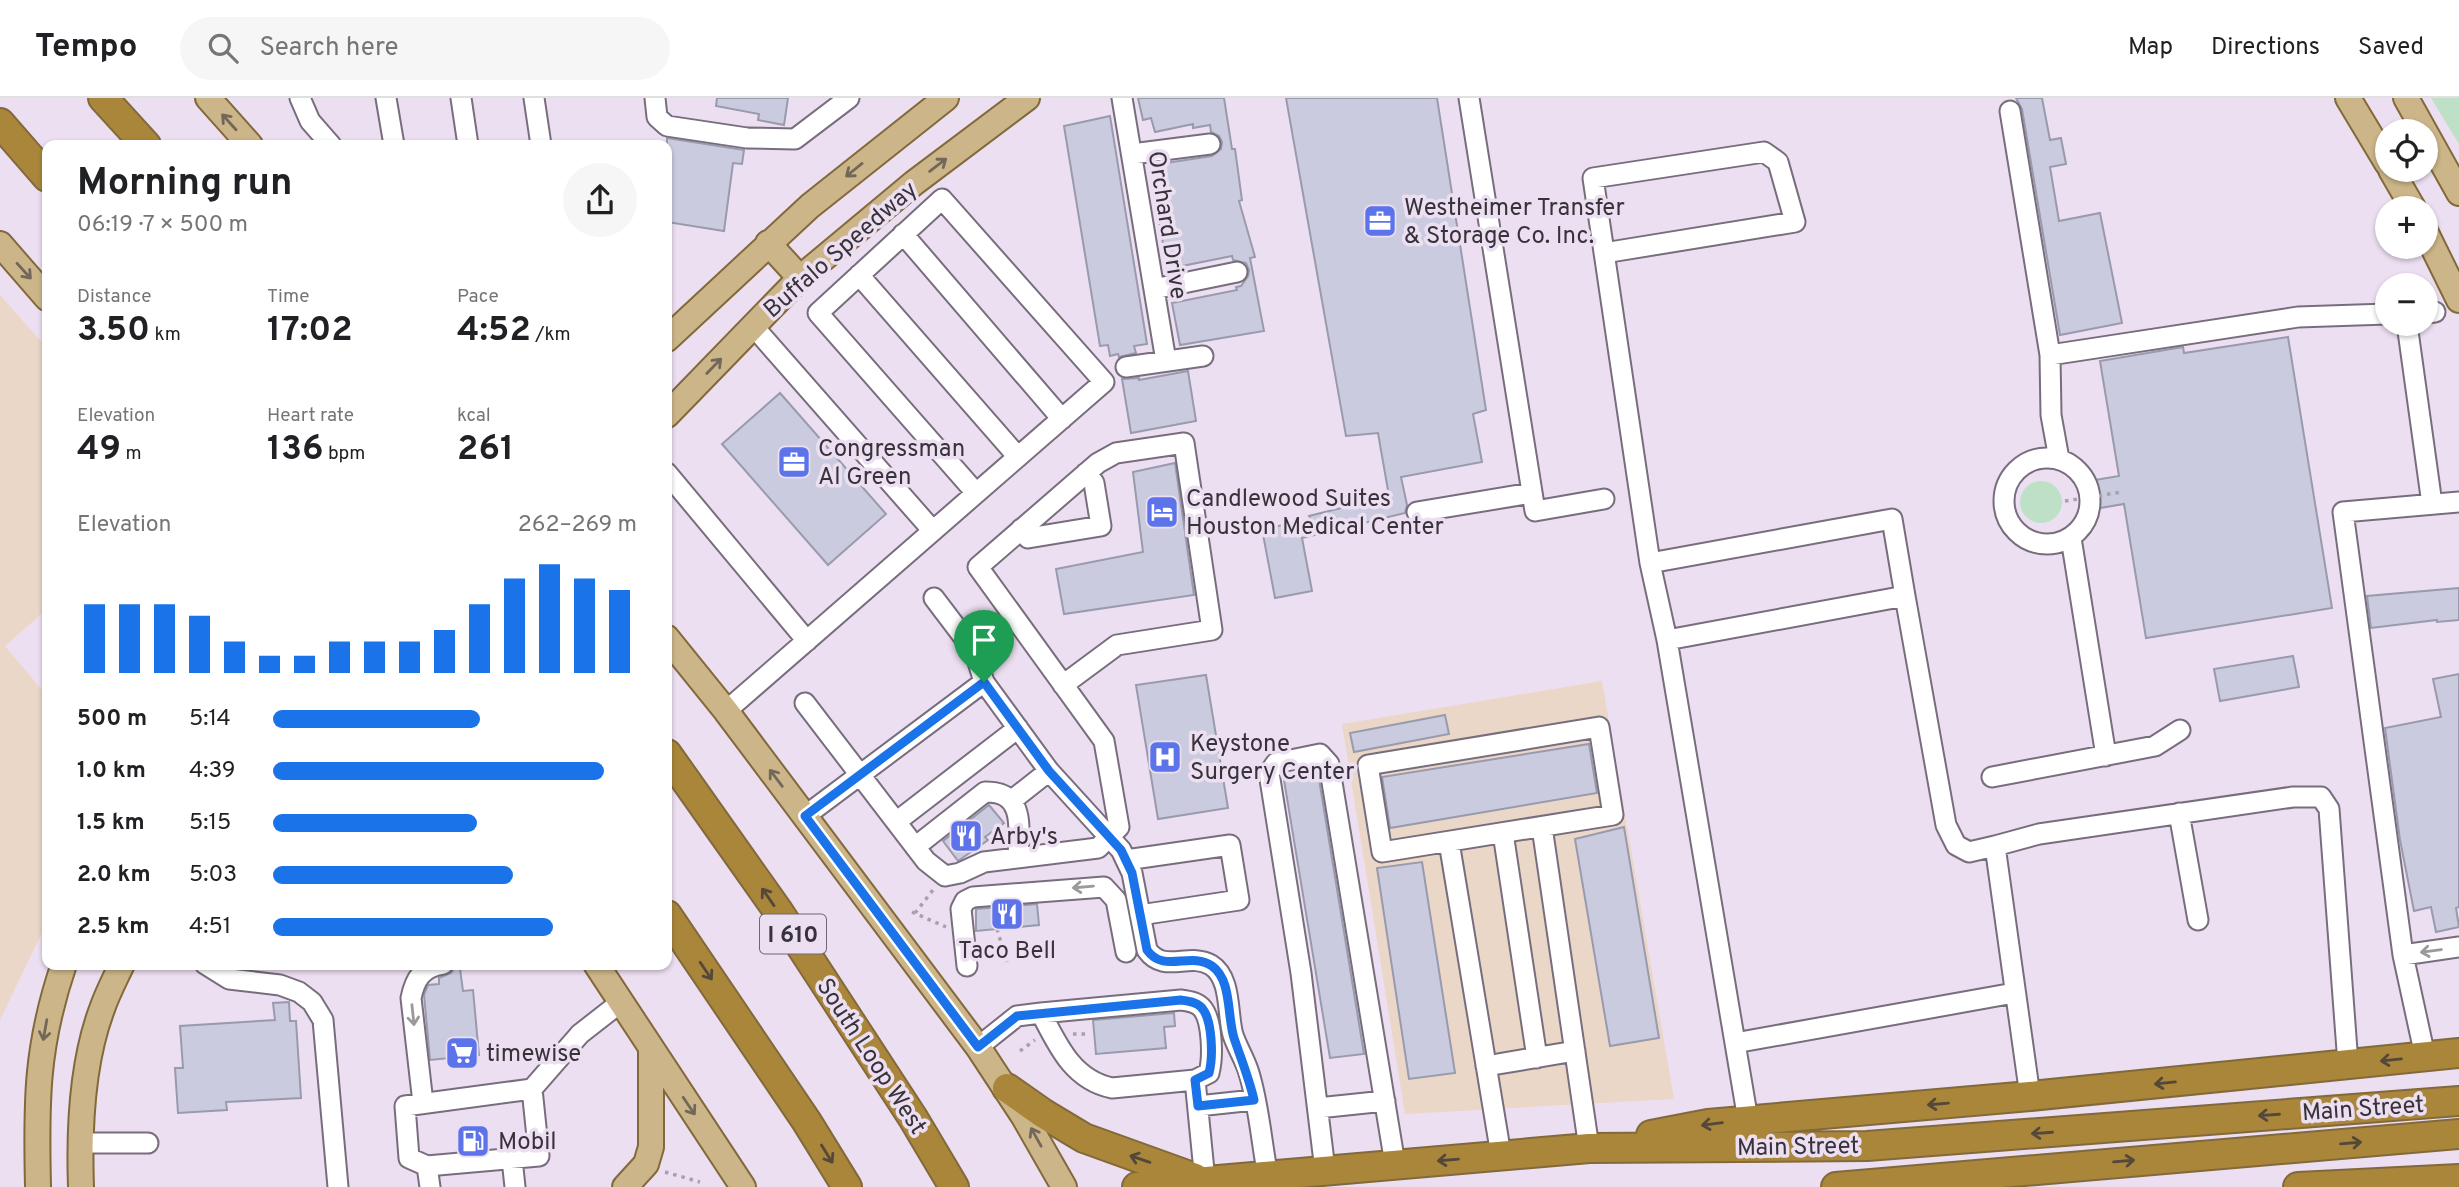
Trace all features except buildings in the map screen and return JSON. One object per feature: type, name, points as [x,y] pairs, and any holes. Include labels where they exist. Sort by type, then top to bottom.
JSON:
[{"type":"highway","points":[[103,98],[141,140]]},
{"type":"highway","points":[[115,98],[147,140]]},
{"type":"highway","points":[[0,123],[42,171]]},
{"type":"highway","points":[[0,145],[42,182]]},
{"type":"highway","name":"South Loop West","points":[[672,761],[778,911],[913,1118],[954,1187]]},
{"type":"highway","points":[[672,922],[807,1122],[847,1187]]},
{"type":"highway","points":[[1589,1148],[1708,1124],[2030,1096],[2459,1053]]},
{"type":"highway","points":[[1007,1088],[1084,1138],[1205,1181]]},
{"type":"highway","name":"Main Street","points":[[1137,1187],[1589,1148],[1867,1146],[2459,1101]]},
{"type":"highway","name":"Main Street","points":[[1836,1187],[2459,1134]]},
{"type":"highway","points":[[2298,1187],[2418,1184],[2459,1179]]},
{"type":"main road","points":[[208,98],[246,140]]},
{"type":"main road","name":"Buffalo Speedway","points":[[672,334],[810,206],[946,98]]},
{"type":"main road","name":"Buffalo Speedway","points":[[672,410],[800,278],[914,183],[1027,98]]},
{"type":"main road","points":[[2348,98],[2375,143]]},
{"type":"main road","points":[[2406,98],[2459,193]]},
{"type":"main road","points":[[768,243],[800,278]]},
{"type":"main road","points":[[0,244],[42,292]]},
{"type":"main road","points":[[2438,257],[2459,300]]},
{"type":"main road","points":[[672,644],[726,711],[978,1047],[1007,1088],[1064,1187]]},
{"type":"main road","points":[[38,1187],[36,1102],[40,1060],[48,1012],[62,970]]},
{"type":"main road","points":[[81,1187],[82,1107],[101,1010],[119,970]]},
{"type":"main road","points":[[600,970],[743,1187]]},
{"type":"main road","points":[[625,1187],[646,1164],[651,1147],[651,1049]]},
{"type":"lane","points":[[300,98],[310,121],[327,140]]},
{"type":"lane","points":[[386,98],[393,140]]},
{"type":"lane","points":[[461,98],[467,140]]},
{"type":"lane","points":[[534,98],[540,140]]},
{"type":"lane","points":[[655,98],[657,117],[667,126],[747,138],[794,139],[849,98]]},
{"type":"lane","name":"Orchard Drive","points":[[1122,98],[1166,361]]},
{"type":"lane","points":[[1469,98],[1535,511],[1604,499]]},
{"type":"lane","points":[[2010,111],[2050,355],[2051,415],[2059,460]]},
{"type":"lane","points":[[1132,154],[1210,144]]},
{"type":"lane","points":[[1604,253],[1795,222],[1779,162],[1764,152],[1593,177],[1604,253],[1650,564],[1667,640],[1748,1120]]},
{"type":"lane","points":[[726,711],[1104,382],[942,199],[818,313],[976,493]]},
{"type":"lane","points":[[903,234],[1062,419]]},
{"type":"lane","points":[[1154,289],[1237,272]]},
{"type":"lane","points":[[859,275],[1018,457]]},
{"type":"lane","points":[[2050,355],[2298,317],[2375,314]]},
{"type":"lane","points":[[753,326],[933,531]]},
{"type":"lane","points":[[2409,336],[2432,504]]},
{"type":"lane","points":[[1126,367],[1203,356]]},
{"type":"lane","points":[[805,703],[915,847],[934,870],[944,876],[960,873],[984,862],[1098,848],[1119,827],[1104,741],[1063,685],[978,566],[1098,463],[1116,453],[1184,443],[1212,630],[1116,645],[1063,685]]},
{"type":"lane","points":[[2044,458],[2059,460],[2082,475],[2090,497],[2088,516],[2082,528],[2071,538],[2058,543],[2030,541],[2018,533],[2009,521],[2005,508],[2007,487],[2019,469],[2031,461],[2044,458]]},
{"type":"lane","points":[[1021,529],[1028,538],[1101,526],[1094,483],[1086,473]]},
{"type":"lane","points":[[672,479],[807,641]]},
{"type":"lane","points":[[1417,512],[1532,493]]},
{"type":"lane","points":[[2426,1056],[2403,955],[2343,512],[2459,502]]},
{"type":"lane","points":[[1650,564],[1892,519],[1946,825],[1956,845],[1969,852],[2039,834],[2293,797],[2321,797],[2329,810],[2348,1064]]},
{"type":"lane","points":[[2071,538],[2106,757]]},
{"type":"lane","points":[[1667,640],[1905,596]]},
{"type":"lane","points":[[934,598],[975,652],[984,682],[1049,771],[1110,838],[1126,860],[1132,873],[1147,950],[1153,958],[1165,963],[1195,960],[1211,965],[1219,973],[1233,1035],[1248,1072],[1268,1176]]},
{"type":"lane","points":[[805,816],[984,682]]},
{"type":"lane","points":[[1599,727],[1613,815],[1542,827],[1382,852],[1368,765],[1599,727]]},
{"type":"lane","points":[[896,822],[1018,728]]},
{"type":"lane","points":[[1993,777],[2155,746],[2180,730]]},
{"type":"lane","points":[[1325,1170],[1301,973],[1269,773],[1276,763],[1320,754],[1329,764],[1395,1164]]},
{"type":"lane","points":[[1011,801],[1049,771]]},
{"type":"lane","points":[[915,847],[985,792],[996,791],[1011,801],[1019,819],[1018,857]]},
{"type":"lane","points":[[2179,813],[2198,920]]},
{"type":"lane","points":[[1542,827],[1589,1148]]},
{"type":"lane","points":[[1503,833],[1537,1058]]},
{"type":"lane","points":[[1448,842],[1501,1155]]},
{"type":"lane","points":[[1126,860],[1230,845],[1239,900],[1140,915]]},
{"type":"lane","points":[[1995,846],[2030,1096]]},
{"type":"lane","points":[[967,966],[961,909],[965,901],[973,897],[1095,886],[1104,887],[1116,900],[1126,952]]},
{"type":"lane","points":[[2403,955],[2459,947]]},
{"type":"lane","points":[[215,970],[229,979],[280,985],[299,992],[312,1002],[323,1020],[338,1187]]},
{"type":"lane","points":[[423,1103],[411,998],[414,983],[425,970]]},
{"type":"lane","points":[[1735,1043],[2014,993]]},
{"type":"lane","points":[[978,1047],[1017,1016],[1041,1013],[1181,1000],[1200,1006],[1207,1014],[1211,1047],[1209,1073],[1195,1080],[1112,1088],[1102,1086],[1072,1068],[1041,1013]]},
{"type":"lane","points":[[532,1089],[540,1156],[427,1166],[409,1158],[405,1105],[532,1089],[580,1034],[621,1002]]},
{"type":"lane","points":[[1486,1066],[1575,1051]]},
{"type":"lane","points":[[1195,1080],[1205,1181]]},
{"type":"lane","points":[[1198,1106],[1254,1100]]},
{"type":"lane","points":[[1318,1108],[1385,1101]]},
{"type":"lane","points":[[81,1143],[148,1143]]},
{"type":"lane","points":[[512,1159],[515,1187]]},
{"type":"lane","points":[[427,1166],[430,1187]]},
{"type":"path","points":[[2065,501],[2122,492]]},
{"type":"path","points":[[912,912],[964,935]]},
{"type":"path","points":[[997,929],[1007,962]]},
{"type":"path","points":[[656,1170],[697,1184]]},
{"type":"shaded area","points":[[0,295],[42,342],[42,613],[5,646],[42,690],[42,932],[0,1020]]},
{"type":"shaded area","points":[[1602,681],[1674,1099],[1405,1114],[1342,724]]},
{"type":"green space","points":[[2431,98],[2459,98],[2459,144]]},
{"type":"green space","points":[[2041,481],[2056,487],[2062,502],[2056,517],[2041,523],[2026,517],[2020,502],[2026,487]]},
{"type":"place","name":"Westheimer Transfer & Storage Co. Inc.","points":[[1380,221]]},
{"type":"place","name":"Congressman Al Green","points":[[794,462]]},
{"type":"place","name":"Candlewood Suites Houston Medical Center","points":[[1162,512]]},
{"type":"place","name":"Keystone Surgery Center","points":[[1165,757]]},
{"type":"place","name":"Arby's","points":[[966,836]]},
{"type":"place","name":"Taco Bell","points":[[1007,914]]},
{"type":"place","name":"timewise","points":[[462,1053]]},
{"type":"place","name":"Mobil","points":[[473,1141]]},
{"type":"route","points":[[984,682],[1049,771],[1121,850],[1132,873],[1147,950],[1153,958],[1165,963],[1195,960],[1211,965],[1219,973],[1233,1035],[1248,1072],[1254,1100],[1198,1106],[1195,1080],[1209,1073],[1212,1062],[1207,1014],[1192,1002],[1181,1000],[1017,1016],[978,1047],[805,816],[984,682]]}]
